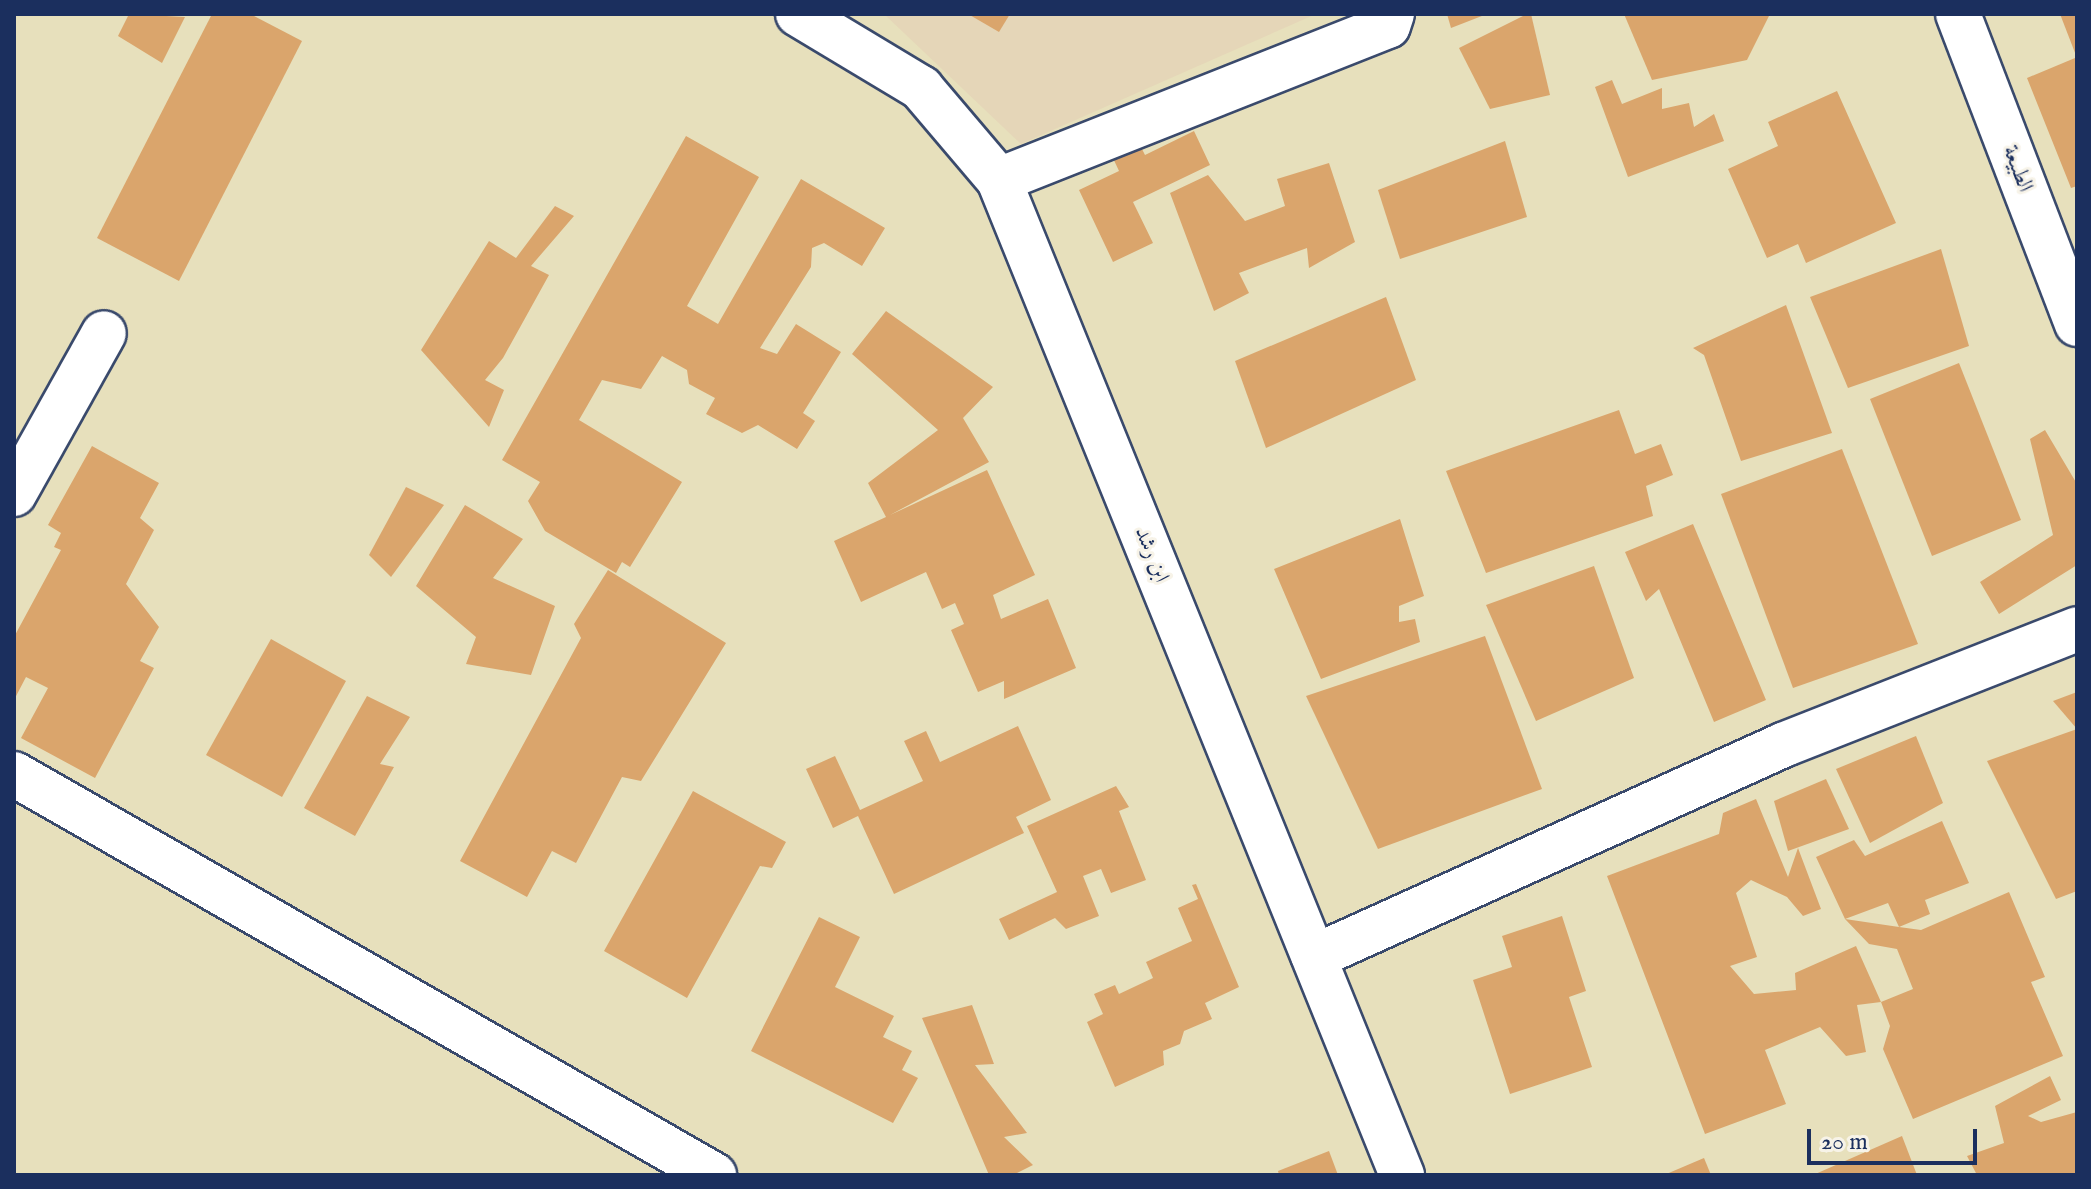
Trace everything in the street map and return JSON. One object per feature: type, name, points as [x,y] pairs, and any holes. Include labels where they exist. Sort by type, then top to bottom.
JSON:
[{"type":"street","name":"ابن رشد","points":[[798,14],[921,88],[999,180],[1402,1175]]},
{"type":"street","points":[[999,180],[1388,26],[1392,14]]},
{"type":"street","name":"الطبيعة","points":[[1958,14],[2077,324]]},
{"type":"street","points":[[14,494],[104,333]]},
{"type":"street","points":[[1314,957],[1783,745],[2077,629]]},
{"type":"street","points":[[14,774],[690,1169]]},
{"type":"shaded area","points":[[884,14],[1316,14],[1021,144]]},
{"type":"building","points":[[129,14],[185,17],[162,63],[118,36]]},
{"type":"building","points":[[212,14],[250,14],[302,41],[179,281],[97,238]]},
{"type":"building","points":[[968,14],[1010,14],[999,32]]},
{"type":"building","points":[[1447,14],[1487,14],[1451,28]]},
{"type":"building","points":[[1531,14],[1550,95],[1490,109],[1459,48]]},
{"type":"building","points":[[1624,14],[1770,14],[1747,60],[1652,80]]},
{"type":"building","points":[[2060,14],[2077,14],[2077,58]]},
{"type":"building","points":[[2075,58],[2077,186],[2071,188],[2027,78]]},
{"type":"building","points":[[1612,80],[1622,104],[1662,88],[1662,109],[1689,103],[1694,127],[1714,114],[1724,141],[1628,177],[1595,87]]},
{"type":"building","points":[[1837,91],[1896,223],[1806,263],[1798,244],[1767,258],[1728,169],[1778,146],[1768,122]]},
{"type":"building","points":[[1194,131],[1210,165],[1133,202],[1153,243],[1113,262],[1079,190],[1119,171],[1112,156],[1139,143],[1145,155]]},
{"type":"building","points":[[686,136],[759,177],[687,306],[718,324],[801,179],[885,228],[862,266],[824,243],[812,248],[811,267],[760,348],[777,354],[796,324],[841,352],[803,413],[815,421],[797,449],[758,425],[742,433],[706,414],[715,398],[689,384],[687,370],[662,356],[641,389],[602,380],[579,420],[682,482],[630,567],[622,562],[616,573],[545,531],[528,501],[540,482],[502,460]]},
{"type":"building","points":[[1505,141],[1527,217],[1400,259],[1378,190]]},
{"type":"building","points":[[1329,163],[1355,242],[1309,268],[1307,248],[1239,273],[1249,293],[1214,311],[1170,193],[1208,175],[1245,221],[1285,206],[1277,179]]},
{"type":"building","points":[[555,206],[574,216],[531,266],[549,275],[503,358],[485,380],[504,390],[489,427],[421,350],[489,241],[516,258]]},
{"type":"building","points":[[1941,249],[1969,346],[1848,388],[1810,297]]},
{"type":"building","points":[[1386,297],[1416,380],[1266,448],[1235,361]]},
{"type":"building","points":[[1786,305],[1832,433],[1741,461],[1704,355],[1693,348]]},
{"type":"building","points":[[886,311],[993,387],[963,418],[989,462],[890,515],[987,470],[1035,575],[993,595],[1001,619],[1048,599],[1076,668],[1004,699],[1004,681],[978,692],[951,630],[964,624],[955,603],[942,609],[926,572],[861,602],[834,541],[886,517],[868,483],[938,430],[852,354]]},
{"type":"building","points":[[1959,363],[2021,520],[1932,556],[1870,399]]},
{"type":"building","points":[[1619,410],[1635,454],[1661,444],[1673,475],[1646,486],[1653,516],[1486,573],[1446,471]]},
{"type":"building","points":[[2045,430],[2077,484],[2077,565],[1999,614],[1980,582],[2053,535],[2030,439]]},
{"type":"building","points":[[92,446],[159,483],[140,518],[154,530],[126,584],[159,627],[140,661],[154,668],[95,778],[21,738],[48,688],[26,677],[14,700],[14,637],[61,550],[54,547],[61,533],[48,525]]},
{"type":"building","points":[[1842,449],[1918,644],[1793,688],[1721,494]]},
{"type":"building","points":[[406,487],[444,505],[391,577],[369,555]]},
{"type":"building","points":[[465,505],[523,539],[493,578],[555,606],[531,675],[466,664],[476,637],[416,586]]},
{"type":"building","points":[[1400,519],[1424,596],[1399,606],[1399,622],[1415,619],[1420,642],[1321,679],[1274,569]]},
{"type":"building","points":[[1693,524],[1766,700],[1714,722],[1659,589],[1646,601],[1625,552]]},
{"type":"building","points":[[1594,566],[1634,678],[1536,721],[1486,605]]},
{"type":"building","points":[[608,570],[726,643],[641,781],[622,777],[576,863],[552,851],[527,897],[460,861],[581,638],[574,624]]},
{"type":"building","points":[[1485,636],[1542,789],[1378,849],[1306,696]]},
{"type":"building","points":[[271,639],[346,681],[282,797],[206,755]]},
{"type":"building","points":[[2077,692],[2077,729],[2053,701]]},
{"type":"building","points":[[367,696],[410,717],[380,764],[394,767],[355,836],[304,808]]},
{"type":"building","points":[[1018,726],[1051,800],[1016,817],[1024,833],[894,894],[858,816],[833,828],[806,769],[835,756],[860,810],[923,781],[904,741],[926,731],[940,762]]},
{"type":"building","points":[[2077,729],[2077,891],[2056,899],[1987,761]]},
{"type":"building","points":[[1916,736],[1943,803],[1870,843],[1836,769]]},
{"type":"building","points":[[1826,779],[1849,829],[1788,851],[1774,801]]},
{"type":"building","points":[[1116,786],[1129,807],[1119,811],[1146,880],[1111,893],[1101,869],[1083,876],[1099,916],[1066,929],[1055,918],[1009,940],[999,919],[1057,892],[1027,826]]},
{"type":"building","points":[[693,791],[786,842],[772,868],[760,866],[687,998],[604,951]]},
{"type":"building","points":[[1756,799],[1788,877],[1798,848],[1821,909],[1803,916],[1787,897],[1751,880],[1736,893],[1757,957],[1730,966],[1754,994],[1796,990],[1795,973],[1856,946],[1881,1002],[1857,1005],[1866,1052],[1846,1056],[1820,1027],[1765,1050],[1786,1104],[1705,1134],[1607,876],[1719,834],[1723,813]]},
{"type":"building","points":[[1942,821],[1969,883],[1925,900],[1930,914],[1899,927],[1888,903],[1845,919],[1816,857],[1854,840],[1865,856]]},
{"type":"building","points":[[1196,884],[1239,987],[1205,1003],[1212,1019],[1184,1031],[1180,1044],[1163,1051],[1164,1065],[1115,1087],[1087,1022],[1103,1014],[1094,994],[1115,985],[1119,994],[1153,978],[1146,962],[1192,941],[1178,908],[1198,899],[1192,885]]},
{"type":"building","points":[[2009,892],[2045,977],[2031,982],[2063,1056],[1913,1119],[1883,1049],[1890,1026],[1881,1002],[1913,989],[1897,949],[1869,944],[1845,919],[1921,930]]},
{"type":"building","points":[[1562,916],[1586,991],[1569,997],[1592,1067],[1510,1094],[1473,980],[1512,967],[1502,936]]},
{"type":"building","points":[[819,917],[860,937],[835,987],[894,1016],[883,1037],[912,1051],[902,1070],[918,1078],[893,1123],[751,1051]]},
{"type":"building","points":[[972,1005],[994,1064],[975,1065],[1027,1133],[1004,1137],[1033,1165],[1013,1175],[989,1175],[922,1018]]},
{"type":"building","points":[[2050,1076],[2061,1100],[2028,1116],[2041,1122],[2077,1112],[2077,1175],[1977,1175],[1967,1156],[2004,1143],[1995,1106]]},
{"type":"building","points":[[1902,1136],[1917,1175],[1813,1175]]},
{"type":"building","points":[[1329,1151],[1338,1175],[1279,1175],[1278,1171]]},
{"type":"building","points":[[1704,1158],[1711,1175],[1664,1175]]}]
